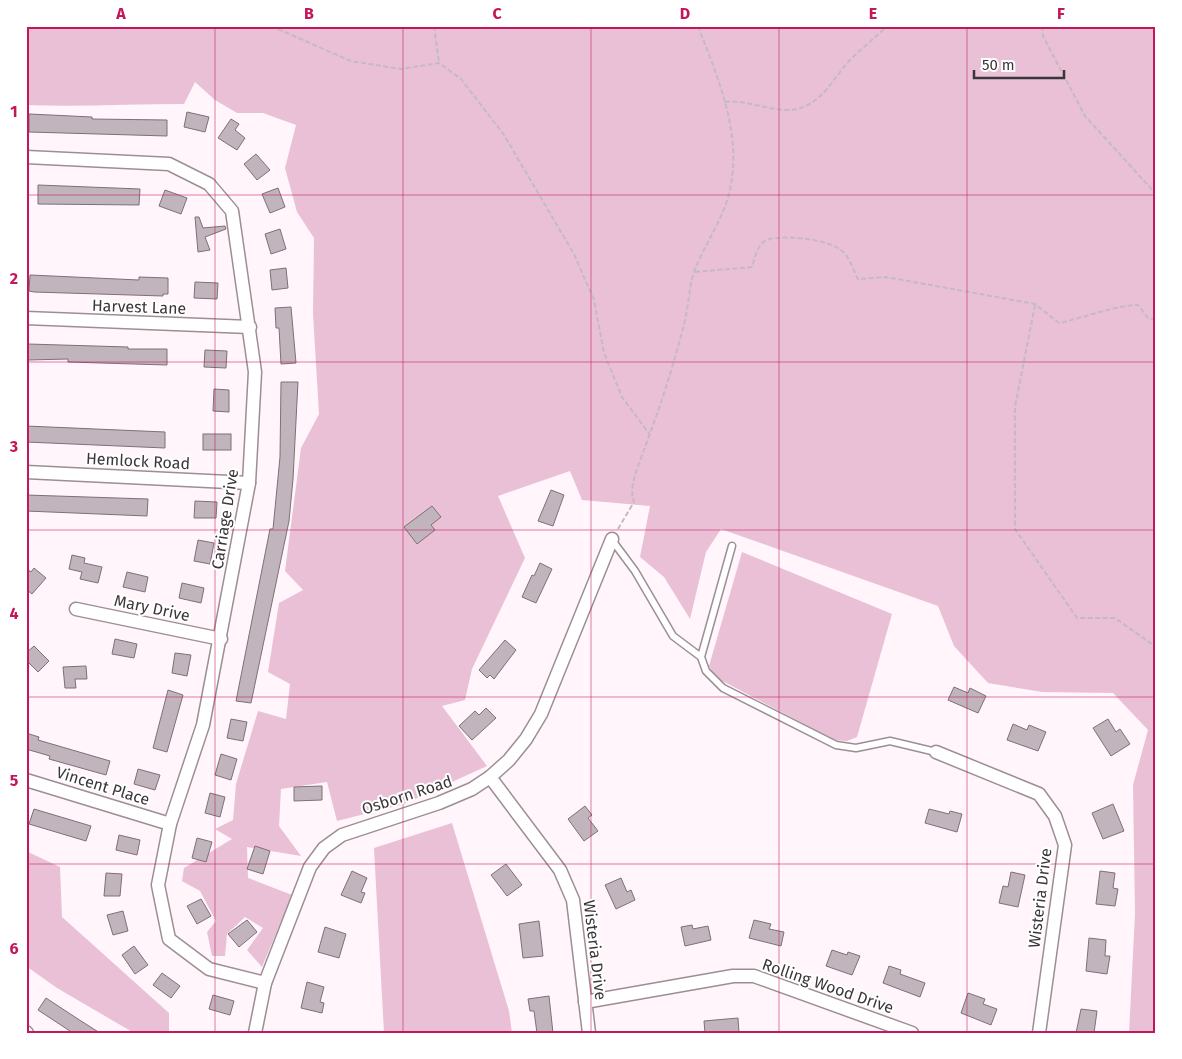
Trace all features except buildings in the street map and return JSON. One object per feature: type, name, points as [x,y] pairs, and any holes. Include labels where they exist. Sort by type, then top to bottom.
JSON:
[{"type":"street","name":"Carriage Drive","points":[[26,157],[169,164],[209,184],[232,211],[255,372],[248,483],[221,639],[203,725],[170,824],[158,884],[169,939],[209,969],[264,983]]},
{"type":"street","name":"Harvest Lane","points":[[26,318],[250,327]]},
{"type":"street","name":"Hemlock Road","points":[[26,472],[248,483]]},
{"type":"street","name":"Osborn Road","points":[[254,1033],[264,983],[310,867],[324,848],[342,835],[458,796],[490,778],[526,739],[541,714],[612,539]]},
{"type":"street","name":"Mary Drive","points":[[76,609],[221,639]]},
{"type":"street","name":"Wisteria Drive","points":[[936,752],[1039,794],[1055,816],[1065,845],[1039,1033]]},
{"type":"street","name":"Wisteria Drive","points":[[490,778],[560,870],[574,900],[588,1033]]},
{"type":"street","name":"Vincent Place","points":[[26,780],[170,824]]},
{"type":"street","name":"Rolling Wood Drive","points":[[585,1002],[733,976],[754,976],[881,1028],[912,1033]]},
{"type":"lane","points":[[612,539],[635,571],[673,636],[701,656]]},
{"type":"lane","points":[[732,546],[701,656],[706,671],[723,688],[836,745],[856,748],[890,741],[936,752]]},
{"type":"path","points":[[271,26],[351,60],[401,69],[438,63],[461,79],[504,135],[574,254],[594,300],[604,353],[622,396],[650,434]]},
{"type":"path","points":[[434,26],[438,63]]},
{"type":"path","points":[[612,539],[634,502],[632,490],[650,434],[666,394],[685,318],[694,272],[723,213],[732,184],[731,131],[726,102],[698,26]]},
{"type":"path","points":[[726,102],[738,100],[760,107],[797,109],[824,95],[849,62],[887,26]]},
{"type":"path","points":[[1042,26],[1043,36],[1085,116],[1156,194]]},
{"type":"path","points":[[694,272],[752,267],[760,246],[767,240],[808,239],[827,244],[843,252],[858,279],[886,277],[1035,304],[1059,323],[1087,318],[1128,304],[1138,305],[1148,318],[1156,320]]},
{"type":"path","points":[[1035,304],[1015,407],[1015,529],[1077,618],[1115,618],[1156,647]]},
{"type":"shaded area","points":[[26,26],[1156,26],[1156,1033],[1129,1033],[1135,914],[1133,785],[1148,730],[1113,693],[1042,692],[988,683],[954,646],[938,606],[721,529],[706,552],[690,619],[664,577],[640,557],[650,506],[582,500],[570,471],[498,496],[525,558],[472,669],[465,700],[442,706],[487,766],[404,804],[337,821],[327,782],[281,789],[279,826],[301,856],[247,847],[248,878],[292,895],[262,967],[247,950],[263,928],[245,917],[227,934],[225,956],[212,956],[207,932],[216,921],[200,891],[182,881],[184,868],[232,839],[215,829],[233,820],[236,784],[258,711],[286,719],[290,684],[268,672],[279,603],[303,590],[285,571],[301,448],[319,414],[313,314],[314,238],[297,212],[285,168],[296,125],[263,113],[237,113],[215,100],[195,82],[184,104],[26,105]]},
{"type":"shaded area","points":[[742,552],[892,614],[857,737],[847,741],[834,740],[715,677],[709,666]]},
{"type":"shaded area","points":[[452,823],[509,1011],[512,1033],[384,1033],[374,848]]},
{"type":"shaded area","points":[[26,851],[60,867],[62,917],[169,1013],[169,1033],[134,1033],[57,988],[26,966]]}]
